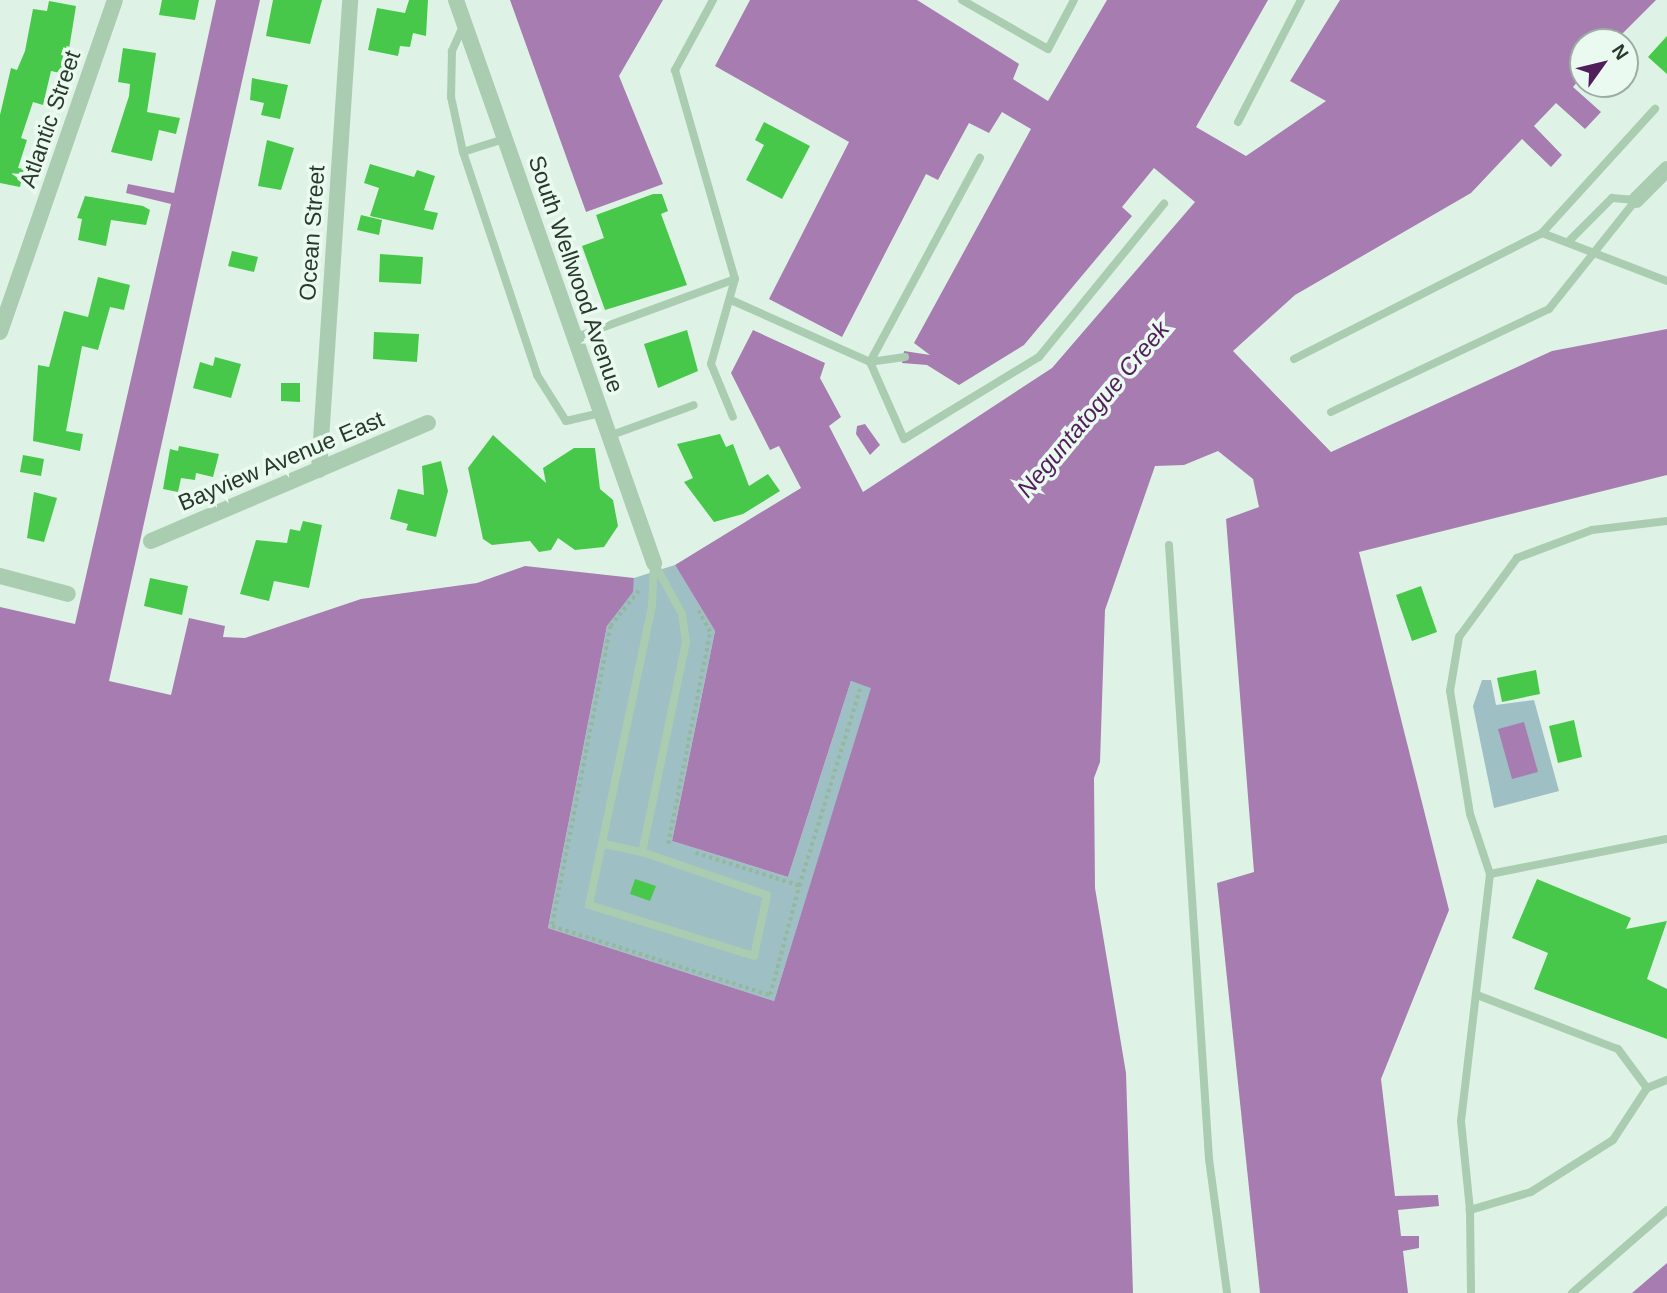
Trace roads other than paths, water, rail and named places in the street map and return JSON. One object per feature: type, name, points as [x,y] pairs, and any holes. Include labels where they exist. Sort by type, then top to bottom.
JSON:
[{"type":"street","name":"Atlantic Street","points":[[0,332],[115,0]]},
{"type":"street","name":"Ocean Street","points":[[319,470],[350,0]]},
{"type":"street","name":"South Wellwood Avenue","points":[[456,0],[654,563]]},
{"type":"street","points":[[1636,200],[1667,169]]},
{"type":"street","name":"Bayview Avenue East","points":[[151,541],[428,423]]},
{"type":"street","points":[[0,576],[68,594]]},
{"type":"lane","points":[[713,0],[675,70],[735,279],[711,364],[733,417]]},
{"type":"lane","points":[[962,0],[1048,49],[1074,0]]},
{"type":"lane","points":[[1238,122],[1301,0]]},
{"type":"lane","points":[[464,24],[450,68],[463,152],[548,400],[566,421],[601,413]]},
{"type":"lane","points":[[1294,359],[1542,233],[1655,109]]},
{"type":"lane","points":[[463,152],[504,139]]},
{"type":"lane","points":[[870,362],[980,158]]},
{"type":"lane","points":[[1568,243],[1612,198],[1636,200]]},
{"type":"lane","points":[[1331,412],[1549,309],[1636,200]]},
{"type":"lane","points":[[870,362],[904,439],[1039,357],[1164,204]]},
{"type":"lane","points":[[1542,233],[1667,281]]},
{"type":"lane","points":[[574,338],[735,279]]},
{"type":"lane","points":[[731,300],[870,362],[905,357]]},
{"type":"lane","points":[[609,436],[694,405]]},
{"type":"lane","points":[[1471,1293],[1469,1210],[1461,1121],[1490,874],[1470,814],[1450,691],[1459,637],[1517,558],[1592,530],[1667,521]]},
{"type":"lane","points":[[1169,545],[1209,1159],[1227,1293]]},
{"type":"lane","points":[[604,844],[642,852],[767,895],[754,956],[589,905],[604,844],[652,605],[654,563]]},
{"type":"lane","points":[[642,852],[686,642],[682,614],[654,563]]},
{"type":"lane","points":[[1490,874],[1667,839]]},
{"type":"lane","points":[[1476,995],[1618,1049],[1647,1088]]},
{"type":"lane","points":[[1469,1210],[1531,1192],[1613,1140],[1647,1088],[1667,1080]]},
{"type":"lane","points":[[1572,1293],[1667,1210]]},
{"type":"water","name":"Neguntatogue Creek","points":[[216,0],[260,0],[109,681],[171,695],[189,618],[225,626],[223,637],[245,638],[361,599],[477,583],[525,566],[634,578],[633,592],[607,626],[548,928],[774,1001],[871,688],[851,681],[788,877],[672,841],[715,631],[675,565],[801,488],[779,446],[770,450],[731,373],[753,330],[825,363],[820,378],[841,417],[829,426],[863,492],[1052,368],[1195,202],[1154,168],[1122,207],[1132,216],[1024,345],[959,385],[927,365],[902,363],[904,351],[930,355],[914,343],[1031,129],[1002,112],[989,133],[969,123],[938,180],[926,174],[842,337],[769,299],[849,142],[715,66],[750,0],[917,0],[1019,64],[1013,79],[1048,101],[1107,0],[1268,0],[1196,127],[1246,156],[1326,101],[1290,81],[1340,0],[1656,0],[1628,28],[1569,28],[1569,98],[1585,98],[1601,112],[1585,129],[1556,103],[1534,126],[1562,155],[1551,167],[1522,139],[1471,193],[1295,295],[1233,351],[1331,452],[1552,351],[1667,329],[1667,475],[1359,552],[1449,910],[1381,1079],[1395,1196],[1438,1195],[1439,1206],[1398,1210],[1401,1236],[1419,1236],[1419,1248],[1403,1251],[1408,1293],[1260,1293],[1217,883],[1254,872],[1226,519],[1259,507],[1253,479],[1218,451],[1184,465],[1155,466],[1105,610],[1100,762],[1094,778],[1095,888],[1126,1073],[1133,1293],[0,1293],[0,607],[75,624],[171,204],[126,193],[128,184],[174,193]]},
{"type":"water","points":[[510,0],[663,0],[619,76],[663,184],[586,212]]},
{"type":"water","points":[[865,424],[880,445],[870,455],[856,434],[857,426]]},
{"type":"water","points":[[1524,722],[1538,772],[1512,779],[1498,729]]},
{"type":"water","points":[[1667,1263],[1667,1293],[1632,1293]]}]
